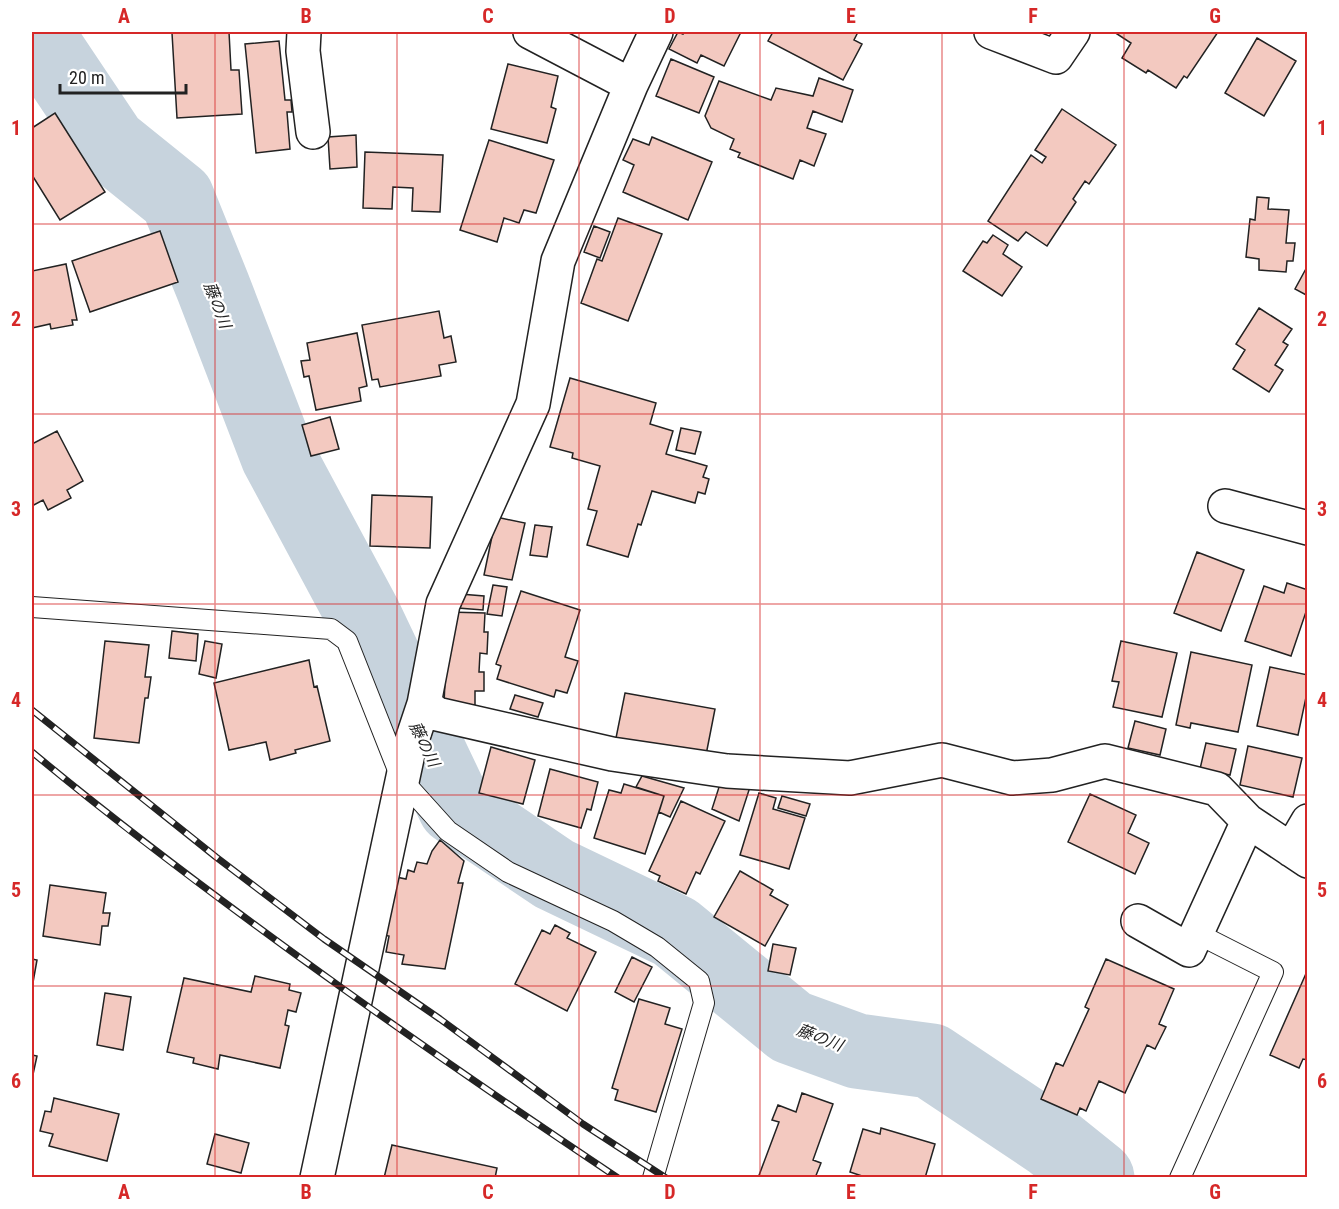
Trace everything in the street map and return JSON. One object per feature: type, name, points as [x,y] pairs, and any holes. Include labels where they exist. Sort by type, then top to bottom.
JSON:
[{"type":"street","points":[[304,32],[303,51],[314,132]]},
{"type":"street","points":[[530,32],[631,85]]},
{"type":"street","points":[[317,1178],[409,748],[423,708],[442,604],[533,404],[558,261],[631,85],[656,32]]},
{"type":"street","points":[[991,32],[1056,57],[1073,32]]},
{"type":"street","points":[[1225,506],[1308,528]]},
{"type":"street","points":[[423,708],[437,714],[612,754],[727,771],[850,778],[942,760],[1012,778],[1052,775],[1105,760],[1217,789],[1248,821],[1299,856],[1308,821]]},
{"type":"street","points":[[1138,921],[1189,950],[1248,821]]},
{"type":"lane","points":[[32,607],[331,629],[347,641],[402,780],[448,831],[507,872],[657,947],[699,981],[704,1003],[653,1178]]},
{"type":"lane","points":[[1179,1178],[1273,972],[1196,933]]},
{"type":"building","points":[[229,32],[231,70],[239,70],[242,114],[177,118],[172,33]]},
{"type":"building","points":[[678,32],[683,34],[685,32],[741,32],[724,66],[701,55],[697,63],[669,49]]},
{"type":"building","points":[[773,32],[858,32],[854,40],[862,44],[843,80],[768,41]]},
{"type":"building","points":[[1114,32],[1218,32],[1187,78],[1184,76],[1176,88],[1148,70],[1146,73],[1122,58],[1131,43]]},
{"type":"building","points":[[1257,38],[1296,61],[1264,116],[1225,93]]},
{"type":"building","points":[[279,41],[285,100],[291,100],[292,112],[287,112],[290,149],[256,153],[245,44]]},
{"type":"building","points":[[671,59],[714,77],[699,113],[656,96]]},
{"type":"building","points":[[508,64],[558,76],[551,107],[556,109],[547,143],[491,129]]},
{"type":"building","points":[[819,78],[853,90],[842,122],[813,111],[807,128],[826,134],[814,166],[800,160],[793,179],[738,157],[740,153],[730,149],[734,139],[711,128],[705,116],[719,81],[771,100],[776,88],[813,96]]},
{"type":"building","points":[[1062,109],[1116,145],[1089,184],[1085,181],[1073,199],[1076,202],[1047,246],[1026,232],[1018,241],[988,221],[1031,155],[1042,163],[1046,157],[1035,150]]},
{"type":"building","points":[[55,113],[105,192],[60,220],[32,175],[32,128]]},
{"type":"building","points":[[356,135],[357,167],[330,169],[328,137]]},
{"type":"building","points":[[652,137],[712,162],[688,220],[623,192],[634,165],[623,160],[633,139],[649,145]]},
{"type":"building","points":[[489,140],[554,160],[536,213],[524,210],[519,223],[504,218],[497,242],[460,230]]},
{"type":"building","points":[[365,152],[443,155],[440,212],[412,211],[413,188],[393,187],[392,209],[363,208]]},
{"type":"building","points":[[1257,197],[1269,198],[1268,209],[1289,210],[1286,243],[1295,243],[1293,261],[1287,261],[1286,272],[1259,270],[1259,259],[1246,257],[1250,219],[1255,220]]},
{"type":"building","points":[[618,218],[662,234],[628,321],[581,303],[597,259],[602,261]]},
{"type":"building","points":[[594,226],[610,232],[600,258],[584,252]]},
{"type":"building","points":[[160,231],[178,282],[90,312],[72,261]]},
{"type":"building","points":[[993,235],[1008,245],[1003,254],[1022,267],[1002,296],[963,271],[983,241],[987,243]]},
{"type":"building","points":[[66,264],[77,320],[72,320],[73,325],[51,329],[50,324],[32,328],[32,271]]},
{"type":"building","points":[[1308,265],[1308,296],[1295,289]]},
{"type":"building","points":[[1259,308],[1292,329],[1283,342],[1288,345],[1275,365],[1283,370],[1269,392],[1233,369],[1245,350],[1236,344]]},
{"type":"building","points":[[439,311],[444,338],[451,336],[456,362],[439,365],[441,376],[380,387],[378,379],[372,380],[362,325]]},
{"type":"building","points":[[357,333],[367,386],[359,388],[361,401],[316,410],[309,376],[304,377],[301,361],[310,360],[307,343]]},
{"type":"building","points":[[570,378],[656,403],[650,424],[673,431],[666,454],[707,466],[703,477],[709,479],[705,494],[698,492],[695,503],[652,491],[641,525],[638,524],[628,557],[587,545],[597,511],[588,509],[600,466],[572,458],[573,453],[550,447]]},
{"type":"building","points":[[330,417],[339,449],[311,456],[302,425]]},
{"type":"building","points":[[681,428],[701,432],[695,454],[676,450]]},
{"type":"building","points":[[57,431],[83,481],[67,490],[71,498],[48,510],[43,500],[32,506],[32,444]]},
{"type":"building","points":[[372,495],[432,497],[430,548],[370,546]]},
{"type":"building","points":[[496,517],[525,523],[512,580],[484,575]]},
{"type":"building","points":[[535,525],[552,527],[547,557],[530,555]]},
{"type":"building","points":[[1197,552],[1244,570],[1221,631],[1174,613]]},
{"type":"building","points":[[1287,583],[1308,590],[1308,606],[1291,656],[1245,641],[1264,586],[1284,593]]},
{"type":"building","points":[[493,585],[507,587],[502,616],[487,614]]},
{"type":"building","points":[[521,591],[580,610],[565,657],[578,661],[567,693],[556,690],[554,697],[497,679],[501,666],[496,664]]},
{"type":"building","points":[[460,594],[484,596],[483,610],[458,608]]},
{"type":"building","points":[[448,612],[485,613],[484,632],[488,632],[487,654],[480,653],[479,672],[484,672],[484,691],[475,691],[475,705],[444,704]]},
{"type":"building","points":[[172,631],[198,634],[196,661],[169,658]]},
{"type":"building","points":[[105,641],[149,645],[145,677],[151,677],[148,698],[145,698],[139,743],[94,738]]},
{"type":"building","points":[[205,641],[222,644],[216,678],[199,674]]},
{"type":"building","points":[[1121,641],[1177,653],[1162,717],[1113,707],[1119,682],[1112,681]]},
{"type":"building","points":[[1191,652],[1252,665],[1238,732],[1191,723],[1190,728],[1176,725]]},
{"type":"building","points":[[309,660],[314,687],[317,686],[330,741],[295,750],[296,753],[270,760],[266,742],[229,750],[214,683]]},
{"type":"building","points":[[1270,667],[1308,675],[1308,688],[1298,735],[1257,726]]},
{"type":"building","points":[[625,693],[715,709],[706,755],[616,738]]},
{"type":"building","points":[[515,695],[543,703],[538,717],[510,709]]},
{"type":"building","points":[[1135,721],[1166,729],[1160,755],[1128,748]]},
{"type":"building","points":[[1206,743],[1236,749],[1230,775],[1200,769]]},
{"type":"building","points":[[1248,746],[1302,758],[1293,797],[1240,785]]},
{"type":"building","points":[[491,747],[535,760],[523,804],[479,793]]},
{"type":"building","points":[[550,769],[598,782],[591,810],[587,809],[581,828],[538,816]]},
{"type":"building","points":[[642,776],[684,788],[670,817],[659,812],[664,796],[636,787]]},
{"type":"building","points":[[624,784],[664,796],[645,854],[594,838],[609,790],[621,793]]},
{"type":"building","points":[[720,784],[750,787],[739,821],[712,809]]},
{"type":"building","points":[[759,793],[776,798],[773,809],[805,818],[789,869],[740,855]]},
{"type":"building","points":[[1090,794],[1136,815],[1128,833],[1149,843],[1135,874],[1068,842]]},
{"type":"building","points":[[782,796],[810,804],[806,816],[778,808]]},
{"type":"building","points":[[681,801],[725,821],[700,874],[696,872],[686,894],[658,881],[660,876],[649,871]]},
{"type":"building","points":[[440,840],[464,861],[458,883],[463,883],[445,969],[402,964],[404,955],[386,952],[389,936],[383,935],[396,877],[406,879],[408,870],[414,872],[417,862],[427,864]]},
{"type":"building","points":[[740,871],[773,890],[770,895],[788,905],[765,946],[714,917]]},
{"type":"building","points":[[50,885],[106,893],[103,913],[110,913],[108,926],[102,926],[100,945],[43,936]]},
{"type":"building","points":[[555,925],[570,933],[567,938],[596,952],[567,1011],[515,984],[542,930],[550,934]]},
{"type":"building","points":[[773,944],[796,948],[790,975],[768,971]]},
{"type":"building","points":[[632,957],[652,967],[634,1002],[615,992]]},
{"type":"building","points":[[32,959],[37,960],[32,988]]},
{"type":"building","points":[[1106,959],[1174,989],[1159,1024],[1166,1027],[1155,1049],[1147,1045],[1125,1093],[1099,1081],[1086,1111],[1080,1108],[1077,1115],[1041,1099],[1056,1063],[1063,1066],[1089,1009],[1085,1007]]},
{"type":"building","points":[[1308,969],[1308,1060],[1303,1059],[1299,1068],[1270,1055]]},
{"type":"building","points":[[255,976],[290,984],[289,990],[301,993],[296,1012],[288,1010],[285,1025],[289,1026],[280,1068],[220,1055],[218,1069],[193,1063],[194,1058],[167,1052],[184,978],[251,992]]},
{"type":"building","points":[[105,993],[131,997],[123,1050],[97,1045]]},
{"type":"building","points":[[639,999],[670,1008],[665,1024],[682,1029],[656,1112],[615,1100],[618,1090],[612,1088]]},
{"type":"building","points":[[32,1055],[37,1056],[32,1079]]},
{"type":"building","points":[[802,1093],[833,1104],[813,1160],[821,1163],[815,1178],[758,1178],[779,1122],[772,1120],[778,1105],[796,1112]]},
{"type":"building","points":[[54,1098],[119,1114],[107,1161],[49,1146],[53,1134],[40,1131],[45,1111],[51,1112]]},
{"type":"building","points":[[881,1128],[935,1144],[925,1178],[868,1178],[850,1172],[863,1129],[880,1134]]},
{"type":"building","points":[[215,1134],[249,1143],[241,1173],[207,1164]]},
{"type":"building","points":[[392,1145],[497,1168],[495,1178],[384,1178]]},
{"type":"waterway","name":"藤の川","points":[[35,32],[110,144],[177,198],[278,456],[365,618],[455,807],[554,874],[675,932],[791,1027],[857,1051],[931,1061],[1051,1141],[1097,1178]]},
{"type":"railway","points":[[32,710],[216,857],[324,939],[440,1019],[583,1124],[666,1178]]},
{"type":"railway","points":[[32,752],[146,843],[302,959],[618,1178]]}]
